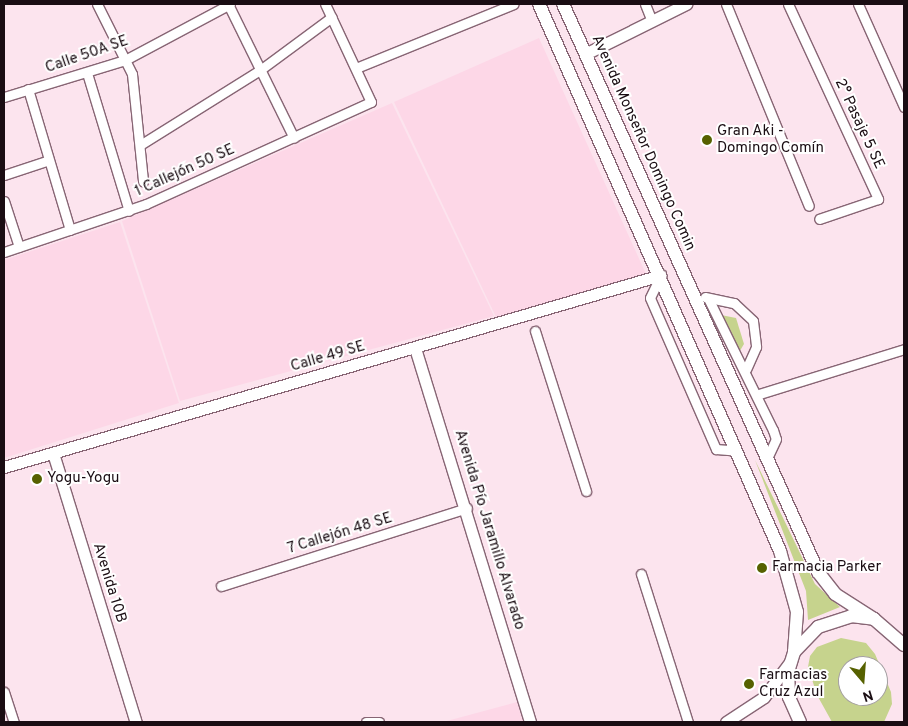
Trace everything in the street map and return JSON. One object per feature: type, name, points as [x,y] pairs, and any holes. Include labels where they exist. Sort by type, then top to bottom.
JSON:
[{"type":"main road","points":[[539,4],[661,275],[790,577],[797,619],[789,697],[800,722]]},
{"type":"main road","name":"Avenida Monseñor Domingo Comin","points":[[563,4],[693,295],[827,586],[874,619]]},
{"type":"main road","points":[[792,656],[808,634],[828,621],[851,616],[874,619],[904,632]]},
{"type":"main road","points":[[888,626],[904,645]]},
{"type":"street","points":[[229,4],[294,138]]},
{"type":"street","name":"Calle 50A SE","points":[[4,97],[125,60],[229,4]]},
{"type":"street","points":[[325,4],[356,68],[514,4]]},
{"type":"street","points":[[645,4],[652,21]]},
{"type":"street","points":[[586,54],[686,4]]},
{"type":"street","points":[[726,4],[809,206]]},
{"type":"street","name":"2° Pasaje 5 SE","points":[[788,4],[878,199],[819,219]]},
{"type":"street","points":[[858,4],[904,107]]},
{"type":"street","points":[[101,5],[132,74],[143,181]]},
{"type":"street","points":[[140,145],[260,70],[332,17]]},
{"type":"street","name":"1 Callejón 50 SE","points":[[4,252],[129,211],[371,102],[356,68]]},
{"type":"street","points":[[87,73],[129,211]]},
{"type":"street","points":[[28,89],[70,230]]},
{"type":"street","points":[[4,175],[49,160]]},
{"type":"street","points":[[4,201],[19,247]]},
{"type":"street","points":[[661,275],[650,298],[653,306],[716,449],[737,451]]},
{"type":"street","name":"Calle 49 SE","points":[[4,467],[661,275]]},
{"type":"street","points":[[693,295],[734,303],[753,321],[756,347],[746,369]]},
{"type":"street","points":[[708,298],[733,354],[746,369],[759,394],[776,439],[767,458]]},
{"type":"street","points":[[535,331],[586,491]]},
{"type":"street","name":"Avenida Pío Jaramillo Alvarado","points":[[415,348],[467,508],[530,722]]},
{"type":"street","points":[[759,394],[904,349]]},
{"type":"street","name":"Avenida 10B","points":[[53,453],[136,722]]},
{"type":"street","name":"7 Callejón 48 SE","points":[[220,586],[467,508]]},
{"type":"street","points":[[641,574],[688,722]]},
{"type":"street","points":[[726,722],[764,697],[792,656]]},
{"type":"street","points":[[4,692],[14,722]]},
{"type":"street","points":[[366,722],[379,722]]},
{"type":"shaded area","points":[[539,38],[646,274],[496,317],[394,102]]},
{"type":"shaded area","points":[[392,103],[494,316],[180,401],[122,221]]},
{"type":"shaded area","points":[[120,222],[179,403],[4,458],[4,260]]},
{"type":"shaded area","points":[[517,702],[523,722],[443,722]]},
{"type":"green space","points":[[721,315],[736,318],[744,344],[738,354]]},
{"type":"green space","points":[[755,460],[815,584],[840,607],[808,620],[806,591]]},
{"type":"green space","points":[[841,638],[866,643],[876,656],[838,656],[838,706],[888,706],[888,685],[892,704],[884,722],[832,722],[817,695],[808,667],[810,656],[817,647]]},
{"type":"place","name":"Gran Aki - Domingo Comín","points":[[707,140]]},
{"type":"place","name":"Yogu-Yogu","points":[[37,479]]},
{"type":"place","name":"Farmacia Parker","points":[[762,568]]},
{"type":"place","name":"Farmacias Cruz Azul","points":[[749,684]]}]
